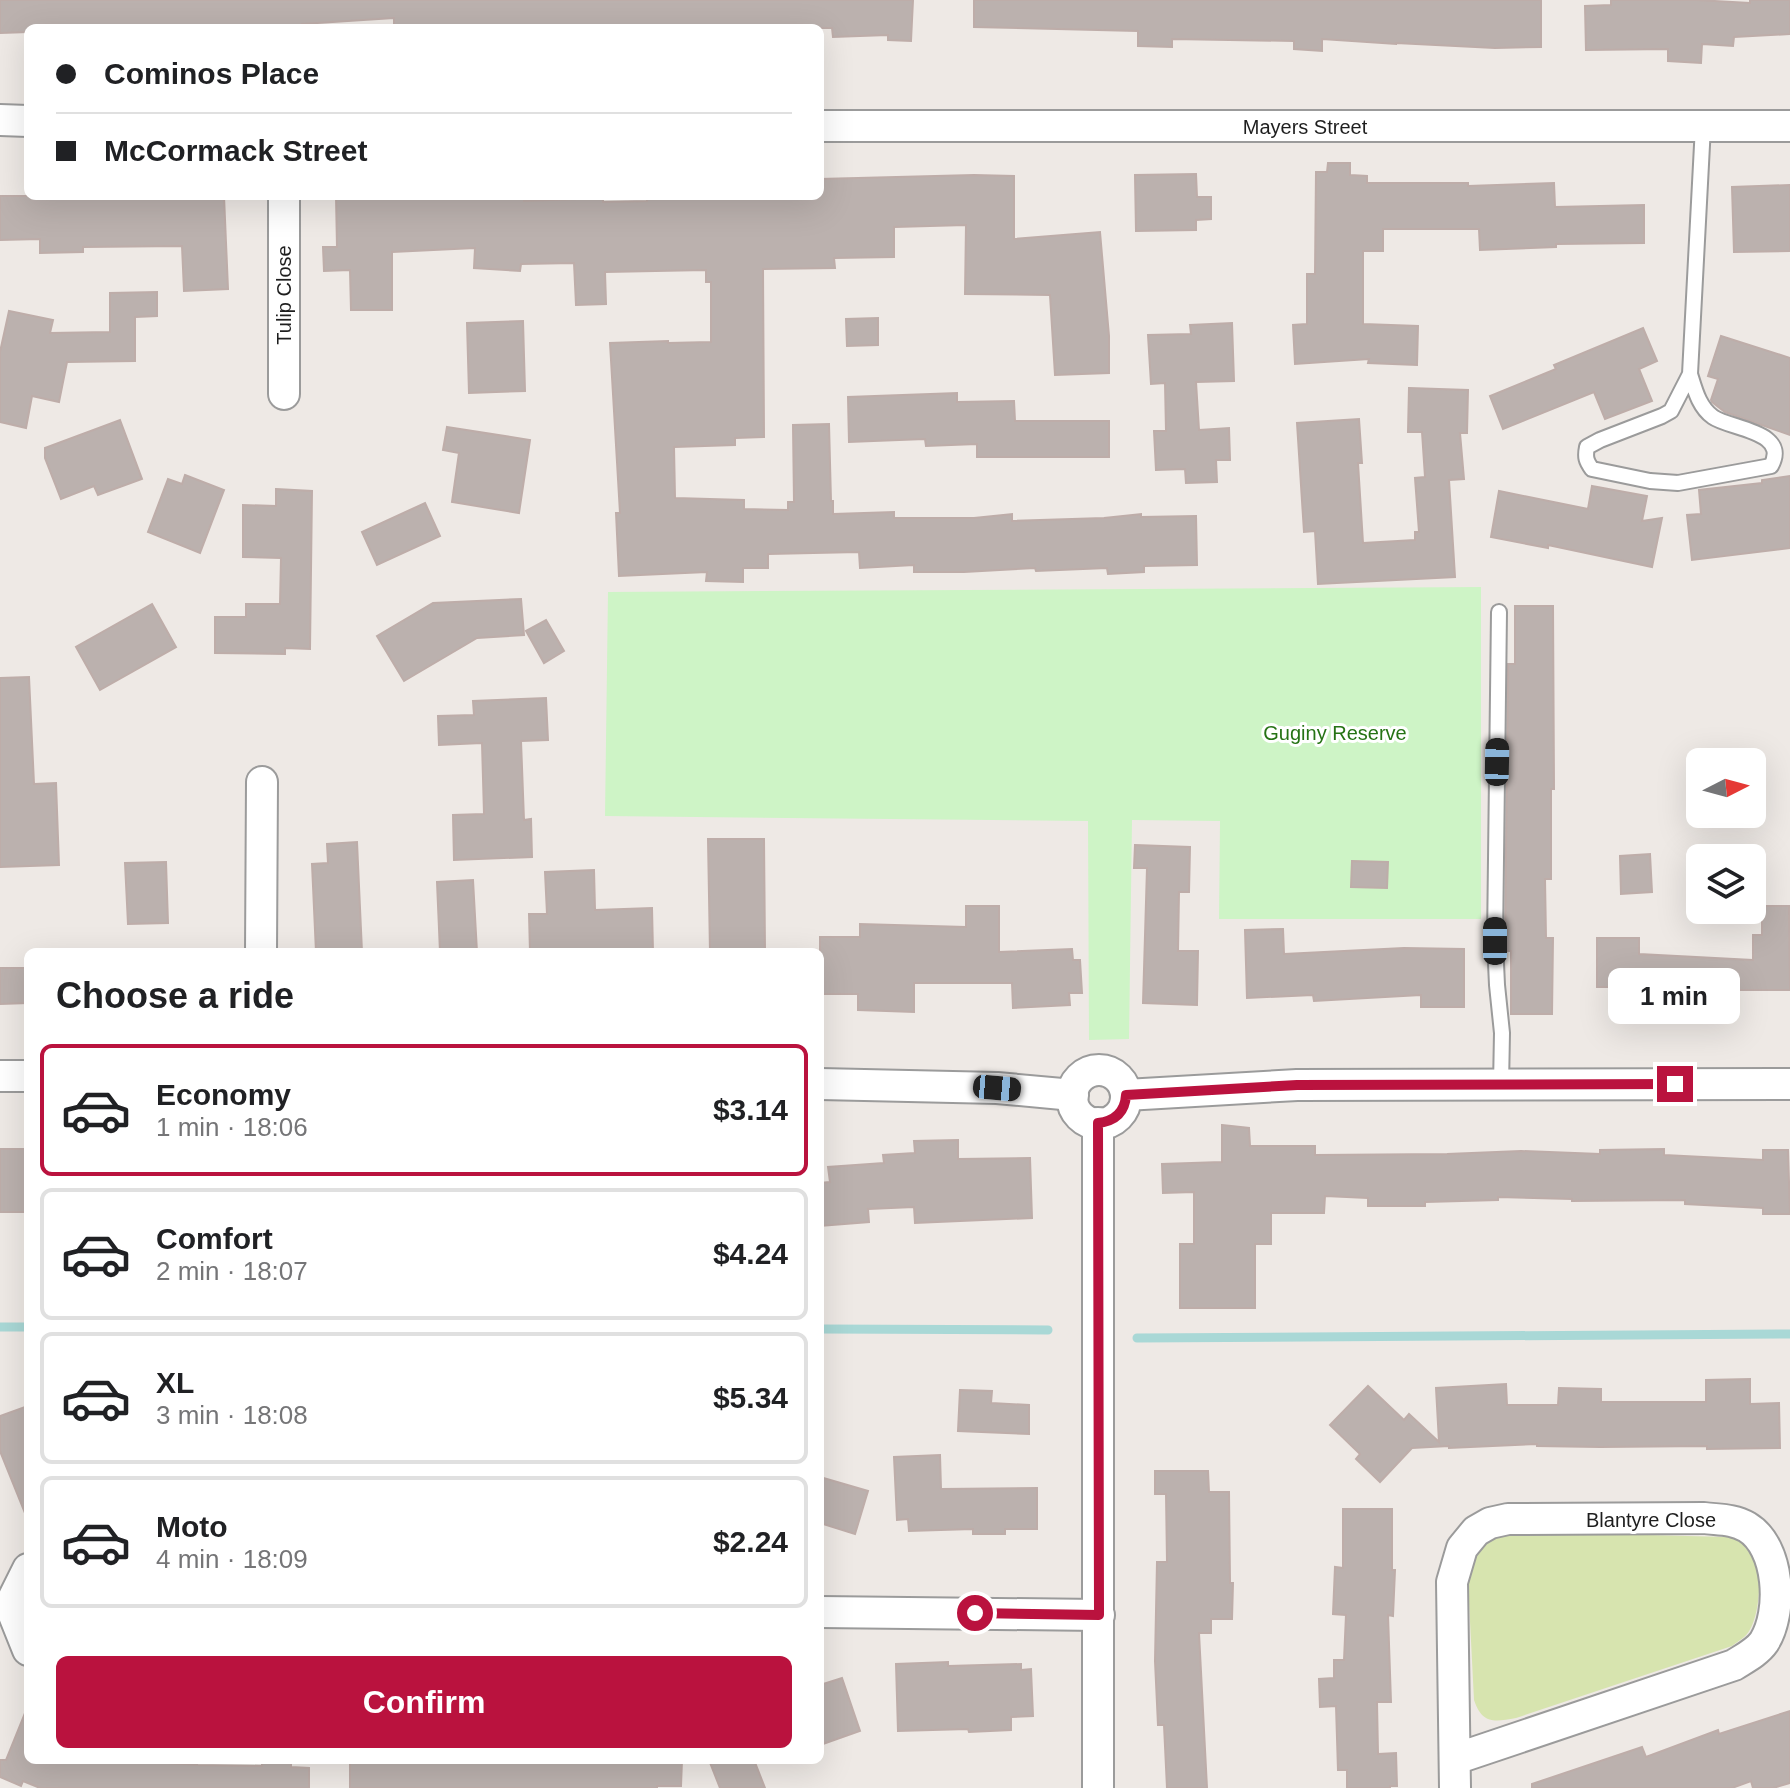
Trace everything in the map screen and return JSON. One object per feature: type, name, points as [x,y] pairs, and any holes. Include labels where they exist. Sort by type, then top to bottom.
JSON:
[{"type":"street","points":[[0,120],[24,121]]},
{"type":"street","name":"Mayers Street","points":[[824,126],[1790,126]]},
{"type":"street","name":"Tulip Close","points":[[284,200],[284,394]]},
{"type":"street","points":[[261,948],[262,782]]},
{"type":"street","points":[[1100,1070],[1116,1075],[1126,1095],[1123,1108],[1115,1118],[1098,1123],[1080,1115],[1073,1095],[1080,1078],[1100,1070]]},
{"type":"street","points":[[0,1076],[24,1076]]},
{"type":"street","points":[[824,1084],[997,1088],[1073,1095]]},
{"type":"street","points":[[1126,1095],[1297,1085],[1790,1084]]},
{"type":"street","points":[[1098,1123],[1098,1788]]},
{"type":"street","name":"Blantyre Close","points":[[1704,1518],[1733,1521],[1750,1529],[1764,1544],[1776,1588],[1775,1609],[1770,1630],[1762,1645],[1751,1654],[1734,1665],[1455,1774],[1452,1582],[1462,1548],[1476,1531],[1490,1523],[1508,1519],[1704,1518]]},
{"type":"street","points":[[24,1575],[5,1605],[24,1642]]},
{"type":"street","points":[[824,1612],[1099,1615]]},
{"type":"lane","points":[[1690,374],[1671,411],[1587,447],[1585,456],[1592,469],[1650,481],[1678,483],[1771,466],[1774,461],[1771,442],[1765,436],[1715,419],[1701,406],[1690,374],[1703,126]]},
{"type":"lane","points":[[1499,612],[1495,941],[1502,1033],[1501,1085]]},
{"type":"green space","name":"Guginy Reserve","points":[[1481,587],[1481,919],[1219,919],[1220,821],[1132,820],[1129,1039],[1089,1040],[1088,821],[605,816],[608,592]]},
{"type":"green space","points":[[1527,1532],[1727,1537],[1739,1540],[1750,1547],[1759,1578],[1758,1603],[1752,1626],[1746,1636],[1732,1646],[1516,1718],[1490,1720],[1481,1714],[1474,1700],[1468,1582],[1476,1558],[1486,1544],[1502,1536]]},
{"type":"building","points":[[0,0],[913,0],[911,41],[888,40],[888,35],[833,37],[832,28],[824,28],[824,24],[394,24],[394,18],[302,24],[24,24],[24,32],[0,33]]},
{"type":"building","points":[[974,0],[1541,0],[1541,47],[1495,48],[1322,39],[1322,51],[1294,49],[1294,41],[1172,39],[1172,47],[1138,46],[1138,31],[974,27]]},
{"type":"building","points":[[1611,0],[1750,3],[1750,0],[1790,0],[1790,34],[1734,37],[1733,46],[1702,44],[1701,63],[1668,61],[1668,49],[1586,50],[1585,6],[1611,5]]},
{"type":"building","points":[[1328,163],[1350,163],[1350,175],[1367,176],[1367,183],[1468,183],[1468,186],[1554,183],[1555,207],[1644,205],[1644,243],[1556,244],[1556,247],[1480,250],[1479,229],[1383,229],[1383,251],[1363,251],[1363,324],[1418,326],[1417,365],[1368,363],[1369,359],[1295,364],[1293,325],[1307,324],[1307,274],[1315,274],[1316,172],[1327,172]]},
{"type":"building","points":[[1196,174],[1197,197],[1211,197],[1211,219],[1196,220],[1196,230],[1136,231],[1135,175]]},
{"type":"building","points":[[1014,176],[1014,239],[1100,232],[1109,373],[1055,375],[1050,295],[965,294],[966,225],[894,227],[894,257],[834,258],[835,268],[763,269],[764,437],[735,438],[735,445],[674,447],[675,498],[744,500],[744,509],[788,510],[788,502],[794,502],[793,425],[829,424],[833,514],[894,512],[894,518],[974,518],[1012,514],[1012,521],[1141,514],[1141,517],[1196,516],[1197,565],[1144,566],[1144,572],[1108,574],[1107,568],[914,572],[914,565],[860,568],[859,552],[768,554],[768,568],[743,568],[743,582],[706,581],[707,572],[619,576],[616,513],[620,513],[610,343],[711,342],[711,282],[706,282],[706,270],[605,272],[606,304],[576,305],[574,263],[521,264],[520,271],[474,268],[475,248],[392,252],[392,310],[351,310],[350,270],[324,271],[323,247],[337,247],[336,200],[824,200],[824,179]]},
{"type":"building","points":[[1790,185],[1790,251],[1734,252],[1732,187]]},
{"type":"building","points":[[0,196],[24,196],[24,200],[224,200],[228,289],[184,291],[182,246],[83,247],[83,252],[40,253],[40,239],[0,240]]},
{"type":"building","points":[[157,292],[157,316],[135,317],[135,361],[67,362],[59,402],[32,396],[26,428],[0,422],[0,352],[9,311],[53,320],[50,333],[110,332],[110,293]]},
{"type":"building","points":[[878,318],[878,345],[847,346],[846,319]]},
{"type":"building","points":[[523,321],[525,391],[469,393],[467,323]]},
{"type":"building","points":[[1232,323],[1234,381],[1196,382],[1199,430],[1229,428],[1230,460],[1216,460],[1217,482],[1186,483],[1185,469],[1156,470],[1154,431],[1166,431],[1165,383],[1151,384],[1148,335],[1191,334],[1190,325]]},
{"type":"building","points":[[1643,328],[1657,361],[1639,369],[1652,401],[1605,419],[1594,392],[1503,429],[1490,396]]},
{"type":"building","points":[[1721,336],[1790,358],[1790,435],[1725,412],[1712,402],[1718,379],[1708,376]]},
{"type":"building","points":[[1409,388],[1468,390],[1467,433],[1460,433],[1464,479],[1449,480],[1455,577],[1318,584],[1315,531],[1304,532],[1297,423],[1359,419],[1362,463],[1358,463],[1363,543],[1415,540],[1415,532],[1419,532],[1415,478],[1425,477],[1422,432],[1408,432]]},
{"type":"building","points":[[957,393],[957,402],[1014,401],[1015,421],[1109,421],[1109,457],[977,457],[977,444],[926,446],[925,439],[849,442],[848,397]]},
{"type":"building","points":[[120,420],[142,479],[98,495],[94,486],[61,499],[45,458],[45,448]]},
{"type":"building","points":[[447,427],[530,440],[519,513],[452,502],[459,453],[443,450]]},
{"type":"building","points":[[185,475],[224,490],[200,553],[148,532],[168,479],[182,484]]},
{"type":"building","points":[[1790,476],[1790,548],[1692,560],[1687,515],[1701,514],[1699,490],[1762,483],[1762,480]]},
{"type":"building","points":[[1592,486],[1647,496],[1642,521],[1662,518],[1652,567],[1548,545],[1548,548],[1491,537],[1499,491],[1588,509]]},
{"type":"building","points":[[276,489],[312,491],[310,649],[285,648],[285,654],[215,653],[215,617],[246,617],[246,604],[280,604],[281,558],[243,557],[243,505],[276,506]]},
{"type":"building","points":[[425,503],[440,536],[377,565],[362,532]]},
{"type":"building","points":[[521,599],[524,635],[477,638],[404,681],[377,636],[433,603]]},
{"type":"building","points":[[152,604],[176,647],[100,690],[76,647]]},
{"type":"building","points":[[1515,606],[1553,606],[1554,789],[1551,789],[1551,879],[1545,879],[1546,938],[1553,938],[1552,1014],[1511,1014],[1511,951],[1505,951],[1508,664],[1515,664]]},
{"type":"building","points":[[546,620],[564,651],[544,663],[526,631]]},
{"type":"building","points":[[29,677],[34,784],[56,783],[59,865],[0,867],[0,678]]},
{"type":"building","points":[[546,698],[548,740],[521,741],[524,820],[531,819],[532,857],[454,860],[453,815],[484,814],[482,743],[439,745],[438,716],[474,715],[473,701]]},
{"type":"building","points":[[708,839],[764,839],[765,948],[710,948]]},
{"type":"building","points":[[357,842],[362,948],[316,948],[312,864],[328,863],[327,844]]},
{"type":"building","points":[[1135,845],[1190,847],[1189,892],[1179,892],[1178,951],[1198,951],[1197,1005],[1143,1003],[1147,868],[1134,868]]},
{"type":"building","points":[[1650,854],[1652,892],[1621,894],[1620,856]]},
{"type":"building","points":[[1352,861],[1388,862],[1387,888],[1351,887]]},
{"type":"building","points":[[166,862],[168,923],[128,924],[125,863]]},
{"type":"building","points":[[594,870],[595,910],[652,908],[653,948],[530,948],[529,914],[547,914],[545,872]]},
{"type":"building","points":[[473,880],[477,948],[440,948],[437,882]]},
{"type":"building","points":[[966,906],[999,906],[999,952],[1072,949],[1073,960],[1080,960],[1082,993],[1069,993],[1070,1005],[1013,1008],[1012,983],[914,983],[914,1012],[858,1010],[858,994],[824,994],[824,948],[820,948],[820,937],[860,937],[860,924],[966,927]]},
{"type":"building","points":[[1766,906],[1789,906],[1790,990],[1728,990],[1727,1011],[1675,1008],[1676,987],[1597,987],[1597,938],[1639,938],[1639,954],[1753,960],[1753,935],[1762,935],[1762,924],[1766,924]]},
{"type":"building","points":[[1283,929],[1284,954],[1404,948],[1464,949],[1464,1007],[1421,1007],[1421,995],[1314,1001],[1313,995],[1247,998],[1245,930]]},
{"type":"building","points":[[0,968],[24,968],[24,1003],[0,1004]]},
{"type":"building","points":[[1222,1125],[1249,1128],[1250,1146],[1315,1146],[1315,1155],[1521,1151],[1600,1154],[1600,1150],[1664,1149],[1664,1155],[1763,1160],[1763,1150],[1788,1150],[1790,1214],[1763,1214],[1763,1208],[1685,1204],[1685,1200],[1572,1201],[1498,1197],[1498,1200],[1425,1202],[1425,1206],[1368,1206],[1368,1198],[1325,1196],[1324,1213],[1271,1213],[1271,1244],[1255,1244],[1255,1308],[1180,1308],[1180,1244],[1194,1244],[1194,1192],[1163,1193],[1162,1164],[1222,1162]]},
{"type":"building","points":[[958,1140],[958,1159],[1030,1158],[1032,1218],[915,1223],[914,1207],[868,1209],[869,1222],[824,1226],[824,1183],[830,1182],[828,1167],[884,1163],[883,1155],[915,1153],[914,1141]]},
{"type":"building","points":[[0,1149],[24,1149],[24,1212],[0,1212]]},
{"type":"building","points":[[1750,1379],[1750,1404],[1779,1403],[1780,1448],[1537,1444],[1412,1448],[1380,1482],[1356,1459],[1360,1454],[1330,1425],[1368,1386],[1404,1420],[1409,1414],[1439,1442],[1436,1388],[1506,1384],[1507,1405],[1558,1405],[1559,1388],[1601,1389],[1601,1402],[1706,1402],[1706,1380]]},
{"type":"building","points":[[960,1390],[992,1391],[991,1403],[1029,1405],[1029,1434],[958,1431]]},
{"type":"building","points":[[24,1407],[24,1511],[0,1451],[0,1416]]},
{"type":"building","points":[[940,1455],[941,1489],[1037,1488],[1037,1529],[1005,1529],[1005,1534],[973,1534],[973,1529],[909,1531],[908,1519],[897,1520],[894,1457]]},
{"type":"building","points":[[1155,1471],[1208,1471],[1209,1492],[1229,1492],[1232,1619],[1211,1619],[1211,1633],[1199,1633],[1207,1788],[1167,1788],[1164,1725],[1158,1725],[1155,1661],[1157,1562],[1167,1562],[1166,1494],[1155,1494]]},
{"type":"building","points":[[824,1478],[868,1491],[855,1534],[824,1524]]},
{"type":"building","points":[[1343,1509],[1392,1509],[1392,1570],[1395,1570],[1393,1616],[1388,1615],[1391,1702],[1377,1702],[1378,1754],[1396,1753],[1397,1786],[1390,1788],[1347,1788],[1347,1770],[1338,1770],[1336,1706],[1320,1707],[1319,1679],[1334,1678],[1334,1660],[1344,1660],[1346,1615],[1333,1614],[1335,1567],[1343,1568]]},
{"type":"building","points":[[948,1662],[948,1666],[1021,1664],[1021,1670],[1031,1669],[1033,1716],[1011,1717],[1011,1730],[898,1731],[896,1664]]},
{"type":"building","points":[[842,1678],[860,1731],[824,1744],[824,1684]]},
{"type":"building","points":[[1790,1711],[1790,1783],[1773,1788],[1753,1788],[1751,1781],[1732,1788],[1532,1788],[1532,1784],[1642,1747],[1646,1757],[1718,1730],[1719,1734]]},
{"type":"building","points":[[24,1715],[24,1764],[291,1764],[291,1767],[309,1768],[309,1788],[40,1788],[23,1781],[21,1786],[0,1777],[0,1760],[6,1760]]},
{"type":"building","points":[[350,1764],[682,1764],[681,1786],[657,1788],[350,1788]]},
{"type":"building","points":[[711,1764],[756,1764],[765,1788],[720,1788]]},
{"type":"waterway","points":[[0,1327],[24,1327]]},
{"type":"waterway","points":[[824,1329],[1048,1330]]},
{"type":"waterway","points":[[1137,1338],[1790,1334]]},
{"type":"route","points":[[975,1613],[1099,1615],[1098,1123],[1115,1118],[1123,1108],[1126,1095],[1297,1085],[1675,1084]]}]
